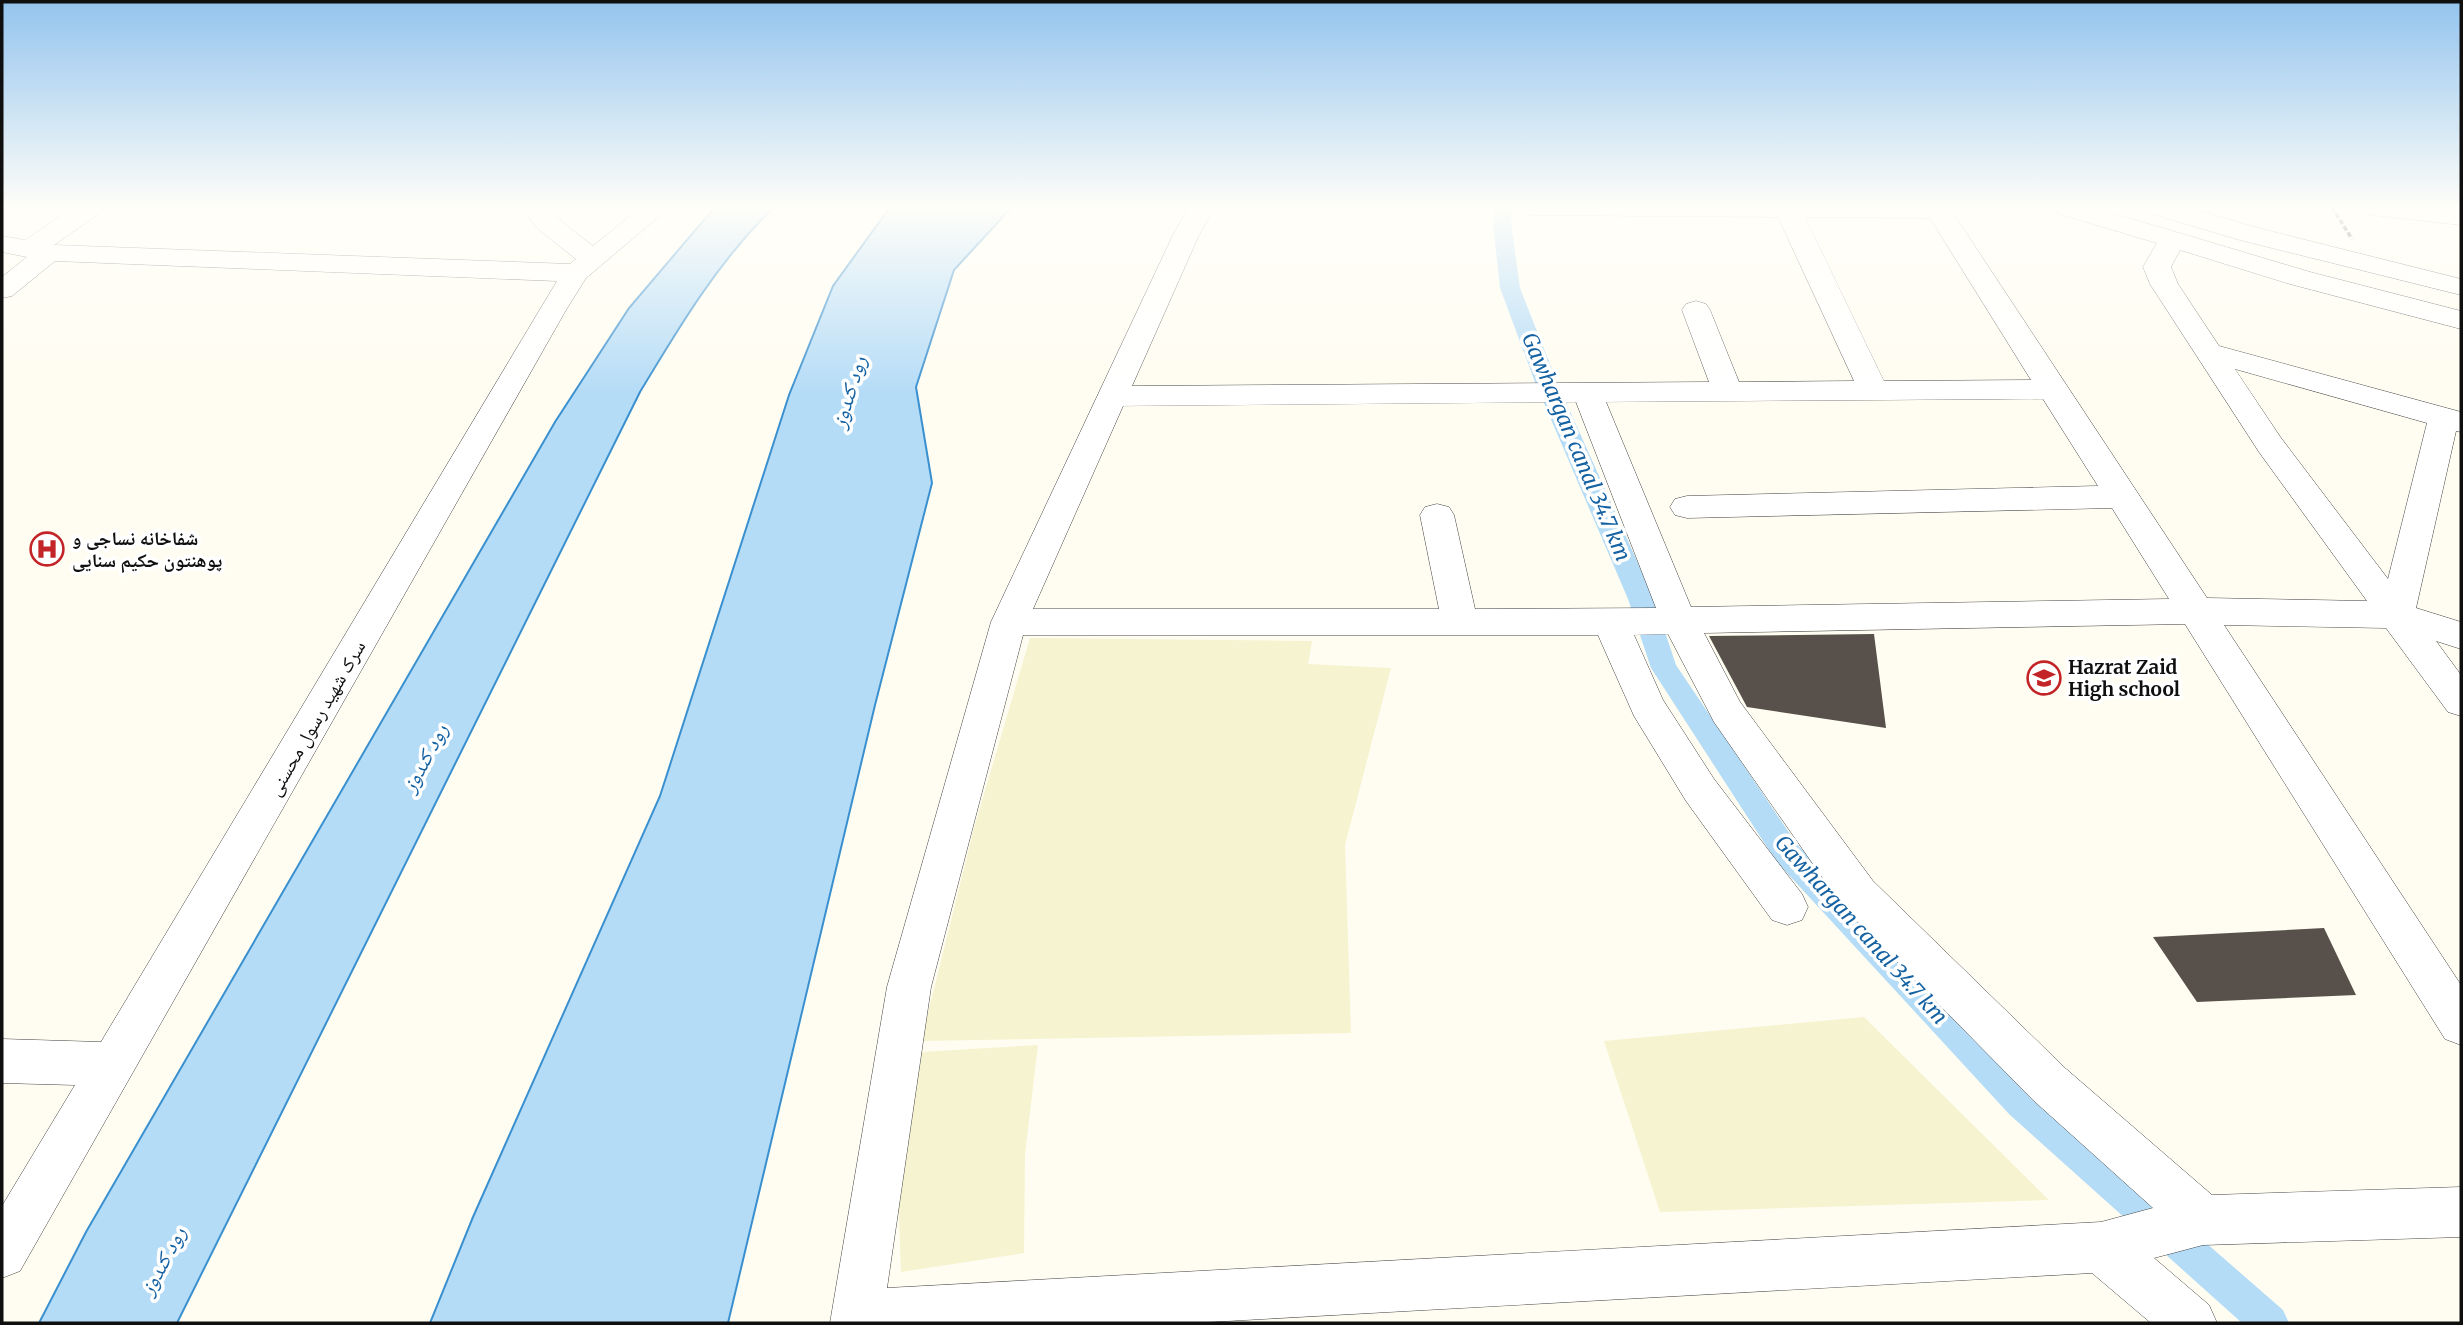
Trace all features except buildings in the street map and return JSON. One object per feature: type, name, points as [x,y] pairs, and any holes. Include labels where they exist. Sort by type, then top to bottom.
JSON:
[{"type":"street","points":[[2,289],[22,269]]},
{"type":"street","name":"سرک شهید رسول محسنی","points":[[2,1253],[582,269]]},
{"type":"street","points":[[1171,269],[1009,622],[909,987],[857,1320],[2101,1247],[2203,1220],[2461,1212]]},
{"type":"street","points":[[1816,269],[1873,390]]},
{"type":"street","points":[[1976,269],[2461,1024]]},
{"type":"street","points":[[2159,269],[2159,275],[2270,445],[2461,702]]},
{"type":"street","points":[[2272,269],[2461,320]]},
{"type":"street","points":[[2390,269],[2461,287]]},
{"type":"street","points":[[1696,310],[1727,390]]},
{"type":"street","points":[[2209,352],[2453,419],[2397,615]]},
{"type":"street","points":[[1113,396],[2053,389]]},
{"type":"street","points":[[1587,391],[1679,620],[1727,712],[1858,894],[2049,1084],[2203,1220]]},
{"type":"street","points":[[1687,507],[2124,496]]},
{"type":"street","points":[[1437,515],[1460,623]]},
{"type":"street","points":[[1009,622],[1610,622],[2195,611],[2397,615],[2461,636]]},
{"type":"street","points":[[1610,622],[1647,706],[1700,790],[1787,907]]},
{"type":"street","points":[[2,1061],[113,1064]]},
{"type":"street","points":[[2101,1247],[2191,1323]]},
{"type":"shaded area","points":[[1030,638],[1312,641],[1308,664],[1391,668],[1345,845],[1351,1033],[921,1041],[974,828]]},
{"type":"shaded area","points":[[1864,1017],[2049,1200],[1660,1212],[1604,1041]]},
{"type":"shaded area","points":[[1038,1045],[1025,1154],[1024,1253],[901,1272],[897,1164],[921,1052]]},
{"type":"water","name":"رود کندوز","points":[[662,269],[720,269],[685,319],[640,392],[177,1323],[39,1323],[86,1232],[555,422],[629,308]]},
{"type":"water","name":"رود کندوز","points":[[845,269],[955,269],[916,387],[932,483],[875,705],[728,1323],[430,1323],[473,1217],[660,796],[789,395],[833,286]]},
{"type":"waterway","name":"Gawhargan canal 34.7 km","points":[[1508,269],[1510,288],[1546,382],[1641,599],[1664,668],[1786,852],[2021,1103],[2270,1323]]},
{"type":"place","name":"شفاخانه نساجی و پوهنتون حکیم سنایی","points":[[47,549]]},
{"type":"place","name":"Hazrat Zaid High school","points":[[2044,678]]}]
